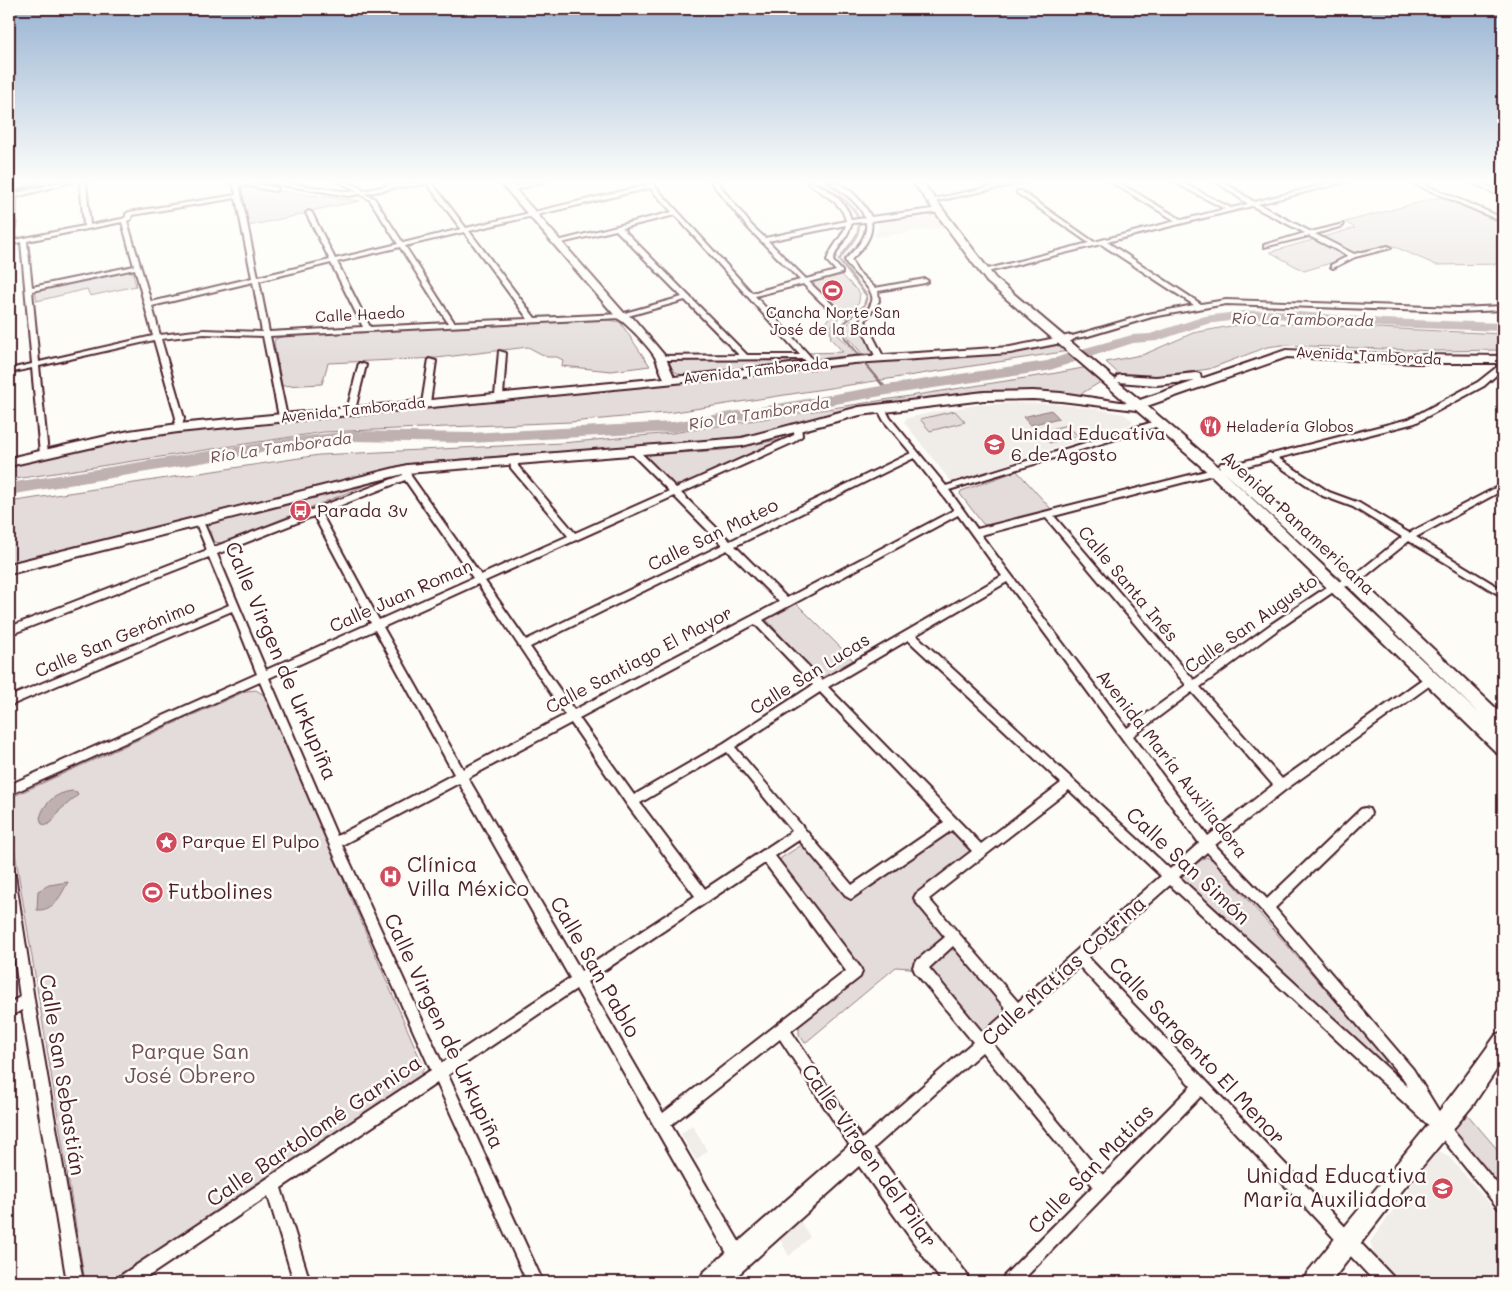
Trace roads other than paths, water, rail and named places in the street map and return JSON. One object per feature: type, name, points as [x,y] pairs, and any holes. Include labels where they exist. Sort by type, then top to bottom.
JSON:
[{"type":"main road","points":[[557,242],[622,316],[620,320],[653,362],[662,363],[671,380]]},
{"type":"main road","name":"Avenida Panamericana","points":[[966,242],[989,270],[1016,291],[1072,344],[1353,582],[1503,726]]},
{"type":"main road","name":"Avenida Panamericana","points":[[969,242],[989,270]]},
{"type":"main road","name":"Avenida Tamborada","points":[[9,462],[129,435],[178,428],[671,380],[809,361],[1010,350],[1072,344]]},
{"type":"main road","name":"Avenida Tamborada","points":[[9,569],[199,521],[407,472],[514,460],[742,442],[841,415],[934,401],[1010,395],[1089,400],[1128,407],[1140,400],[1196,377],[1282,347],[1501,357]]},
{"type":"main road","name":"Avenida Tamborada","points":[[1140,400],[1286,353],[1416,359],[1501,357]]},
{"type":"main road","points":[[1089,400],[1116,380],[1156,381],[1196,377]]},
{"type":"main road","name":"Avenida Panamericana","points":[[1140,400],[1159,423],[1221,469],[1336,585],[1503,748]]},
{"type":"main road","points":[[1316,1282],[1464,1097],[1503,1044]]},
{"type":"main road","name":"Calle Matías Cotrina","points":[[712,1282],[861,1150]]},
{"type":"main road","name":"Calle Virgen del Pilar","points":[[861,1150],[957,1282]]},
{"type":"street","points":[[24,242],[44,454]]},
{"type":"street","points":[[130,242],[180,418],[178,428]]},
{"type":"street","points":[[248,242],[268,334],[283,417]]},
{"type":"street","points":[[325,242],[367,328]]},
{"type":"street","points":[[400,242],[452,324]]},
{"type":"street","points":[[147,305],[414,242]]},
{"type":"street","points":[[474,242],[532,319]]},
{"type":"street","points":[[632,242],[745,357]]},
{"type":"street","points":[[702,242],[809,361]]},
{"type":"street","points":[[766,242],[834,309],[848,315]]},
{"type":"street","points":[[750,295],[840,272],[830,261],[832,251],[839,242]]},
{"type":"street","points":[[862,242],[848,260],[873,290],[877,300],[862,321],[880,358]]},
{"type":"street","points":[[989,270],[1102,242]]},
{"type":"street","points":[[1103,242],[1200,306]]},
{"type":"street","points":[[1266,246],[1280,242]]},
{"type":"street","points":[[1326,242],[1353,256]]},
{"type":"street","points":[[1333,266],[1353,256],[1388,248]]},
{"type":"street","points":[[29,290],[137,267]]},
{"type":"street","points":[[873,290],[925,282]]},
{"type":"street","name":"Calle Haedo","points":[[9,371],[158,337],[204,332],[268,334],[532,319],[622,316],[685,298]]},
{"type":"street","name":"Avenida Tamborada","points":[[1072,344],[1127,322],[1226,302],[1440,309],[1503,308]]},
{"type":"street","points":[[499,396],[502,353]]},
{"type":"street","points":[[662,363],[745,357],[809,361]]},
{"type":"street","points":[[975,534],[1269,456],[1412,421],[1480,384],[1500,368],[1501,357]]},
{"type":"street","points":[[426,403],[432,361]]},
{"type":"street","points":[[351,410],[362,365]]},
{"type":"street","name":"Avenida María Auxiliadora","points":[[880,408],[960,510],[975,534],[1207,844],[1267,908],[1408,1074],[1440,1126],[1503,1203]]},
{"type":"street","points":[[944,489],[1159,423]]},
{"type":"street","name":"Calle Juan Roman","points":[[9,790],[791,440],[798,436],[800,432],[798,427]]},
{"type":"street","points":[[634,451],[786,603]]},
{"type":"street","name":"Calle San Mateo","points":[[525,645],[916,454]]},
{"type":"street","points":[[1269,456],[1326,494],[1356,505],[1503,594]]},
{"type":"street","points":[[514,460],[514,466],[574,538]]},
{"type":"street","points":[[9,631],[316,511],[407,472],[572,716],[632,802],[703,898]]},
{"type":"street","name":"Calle San Augusto","points":[[1125,736],[1336,585],[1353,582],[1408,537],[1503,486]]},
{"type":"street","name":"Calle Santiago El Mayor","points":[[335,843],[960,510]]},
{"type":"street","name":"Calle San Pablo","points":[[316,511],[376,626],[578,981],[739,1258]]},
{"type":"street","name":"Calle Santa Inés","points":[[1049,515],[1193,686],[1281,786]]},
{"type":"street","name":"Calle Virgen de Urkupiña","points":[[199,521],[335,843],[536,1282]]},
{"type":"street","name":"Calle San Lucas","points":[[632,802],[728,746],[819,687],[1008,577]]},
{"type":"street","name":"Calle San Gerónimo","points":[[9,702],[235,606]]},
{"type":"street","points":[[756,619],[819,687],[981,852]]},
{"type":"street","name":"Calle San Simón","points":[[908,634],[1070,782],[1410,1101],[1440,1126]]},
{"type":"street","name":"Calle Matías Cotrina","points":[[861,1150],[1207,844],[1281,786],[1432,678]]},
{"type":"street","points":[[728,746],[851,893],[953,824]]},
{"type":"street","points":[[1018,1012],[920,898],[1070,782]]},
{"type":"street","points":[[1267,908],[1366,813]]},
{"type":"street","name":"Calle Bartolomé Garnica","points":[[126,1282],[767,856],[800,832]]},
{"type":"street","points":[[662,1123],[855,972],[767,856]]},
{"type":"street","name":"Calle San Sebastián","points":[[9,875],[27,1000],[75,1282]]},
{"type":"street","points":[[954,938],[920,967],[1103,1187]]},
{"type":"street","name":"Calle Sargento El Menor","points":[[1079,957],[1386,1282]]},
{"type":"street","points":[[9,1010],[27,1000]]},
{"type":"street","name":"Calle Virgen del Pilar","points":[[782,1029],[861,1150]]},
{"type":"street","name":"Calle San Matias","points":[[1010,1282],[1201,1086]]},
{"type":"street","points":[[272,1185],[302,1282]]},
{"type":"waterway","points":[[852,242],[839,260],[867,296],[864,306],[842,325],[845,338],[860,356]]},
{"type":"waterway","name":"Río La Tamborada","points":[[9,489],[296,442],[351,436],[471,438],[673,427],[887,390],[1047,366],[1132,339],[1152,338],[1205,320],[1244,315],[1276,314],[1383,323],[1503,327]]},
{"type":"waterway","points":[[866,365],[887,390]]},
{"type":"place","name":"Cancha Norte San José de la Banda","points":[[833,290]]},
{"type":"place","name":"Heladería Globos","points":[[1210,427]]},
{"type":"place","name":"Unidad Educativa 6 de Agosto","points":[[995,444]]},
{"type":"place","name":"Parada 3v","points":[[301,511]]},
{"type":"place","name":"Parque El Pulpo","points":[[166,842]]},
{"type":"place","name":"Clínica Villa México","points":[[391,877]]},
{"type":"place","name":"Futbolines","points":[[152,892]]},
{"type":"place","name":"Unidad Educativa Maria Auxiliadora","points":[[1443,1188]]},
{"type":"park label","name":"Parque San José Obrero","points":[[190,1064]]}]
